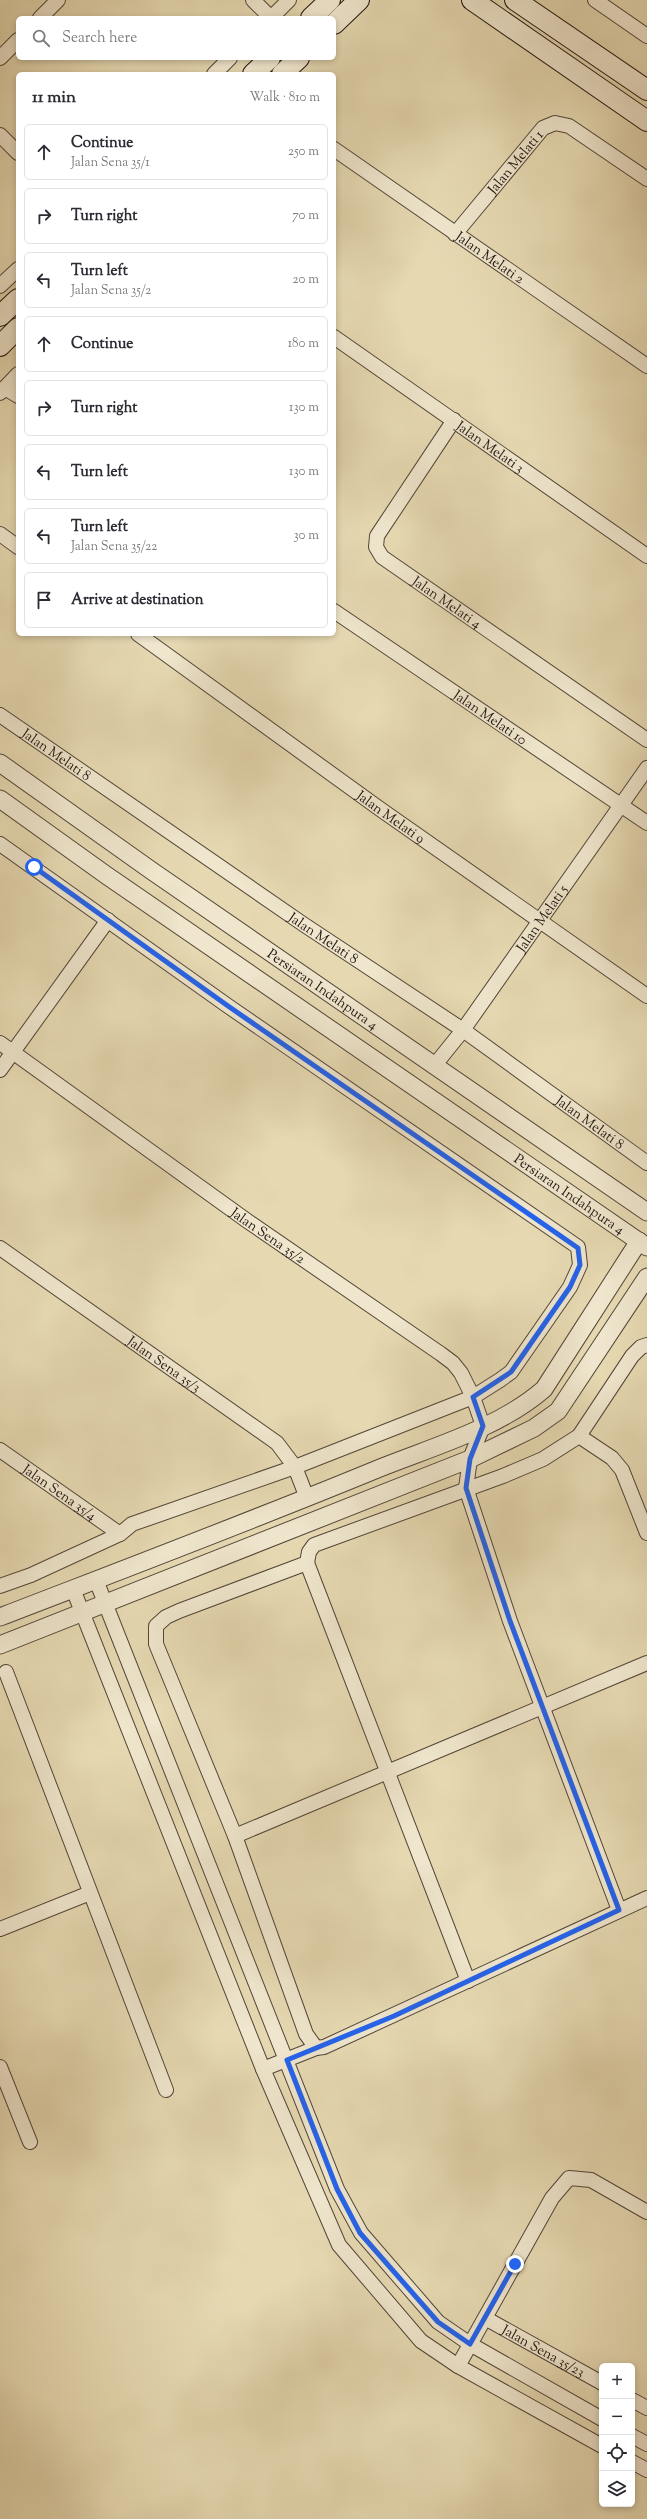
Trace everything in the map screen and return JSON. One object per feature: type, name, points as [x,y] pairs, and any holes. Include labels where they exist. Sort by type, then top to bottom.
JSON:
[{"type":"main road","points":[[314,16],[330,0]]},
{"type":"main road","points":[[336,22],[359,0]]},
{"type":"main road","points":[[472,0],[647,121]]},
{"type":"main road","points":[[515,0],[647,90]]},
{"type":"main road","points":[[255,72],[268,60]]},
{"type":"main road","points":[[284,72],[297,60]]},
{"type":"main road","points":[[0,316],[16,301]]},
{"type":"main road","points":[[0,346],[16,330]]},
{"type":"street","points":[[42,16],[58,0]]},
{"type":"street","points":[[253,0],[269,16]]},
{"type":"street","points":[[273,16],[289,0]]},
{"type":"street","points":[[595,0],[647,36]]},
{"type":"street","points":[[0,58],[16,42]]},
{"type":"street","points":[[216,72],[228,60]]},
{"type":"street","name":"Jalan Melati 1","points":[[455,234],[542,128],[554,123],[569,126],[647,179]]},
{"type":"street","points":[[0,135],[16,151]]},
{"type":"street","name":"Jalan Melati 2","points":[[336,150],[647,366]]},
{"type":"street","points":[[0,286],[16,271]]},
{"type":"street","name":"Jalan Melati 3","points":[[336,338],[647,556]]},
{"type":"street","points":[[16,376],[3,390],[16,395]]},
{"type":"street","name":"Jalan Melati 4","points":[[454,420],[377,536],[376,546],[382,557],[647,740]]},
{"type":"street","points":[[0,534],[16,546]]},
{"type":"street","name":"Jalan Melati 10","points":[[336,612],[647,823]]},
{"type":"street","name":"Jalan Melati 9","points":[[141,636],[380,809],[541,920],[647,996]]},
{"type":"street","name":"Jalan Melati 8","points":[[0,715],[303,924],[463,1030],[647,1163]]},
{"type":"street","name":"Persiaran Indahpura 4","points":[[0,763],[434,1066],[647,1212]]},
{"type":"street","name":"Jalan Melati 5","points":[[434,1066],[463,1030],[541,920],[620,804],[647,768]]},
{"type":"street","name":"Persiaran Indahpura 4","points":[[0,799],[113,880],[643,1244]]},
{"type":"street","points":[[0,844],[578,1248],[580,1265],[570,1287],[511,1372],[473,1397],[295,1467],[132,1524],[120,1534],[31,1575],[0,1586]]},
{"type":"street","points":[[0,1070],[108,920]]},
{"type":"street","name":"Jalan Sena 35/2","points":[[0,1043],[246,1220],[453,1362],[473,1397],[483,1426]]},
{"type":"street","points":[[0,1617],[307,1498],[483,1426],[524,1406],[544,1388],[643,1244]]},
{"type":"street","name":"Jalan Sena 35/3","points":[[0,1248],[277,1443],[295,1467],[307,1498]]},
{"type":"street","points":[[0,1645],[470,1459],[534,1428],[558,1411],[647,1277]]},
{"type":"street","points":[[468,1981],[307,1562],[309,1552],[314,1545],[466,1488],[531,1466],[579,1436],[632,1356],[641,1347],[647,1345]]},
{"type":"street","points":[[483,1426],[470,1459],[466,1488],[510,1621],[619,1910]]},
{"type":"street","points":[[579,1436],[612,1458],[622,1470],[647,1533]]},
{"type":"street","name":"Jalan Sena 35/4","points":[[0,1450],[120,1534]]},
{"type":"street","points":[[307,1562],[166,1617],[156,1626],[156,1644],[234,1836],[306,2034],[316,2048]]},
{"type":"street","points":[[96,1580],[337,2189],[360,2233],[438,2322],[470,2344],[599,2417]]},
{"type":"street","points":[[73,1589],[84,1613],[263,2069],[339,2245],[421,2341],[458,2366],[599,2444]]},
{"type":"street","points":[[234,1836],[647,1663]]},
{"type":"street","points":[[6,1672],[166,2090]]},
{"type":"street","points":[[0,1929],[90,1893]]},
{"type":"street","points":[[263,2069],[334,2042],[647,1898]]},
{"type":"street","points":[[0,2067],[30,2142]]},
{"type":"street","points":[[458,2366],[552,2198],[569,2178],[591,2180],[647,2212]]},
{"type":"street","name":"Jalan Sena 35/23","points":[[485,2318],[599,2381]]},
{"type":"street","points":[[635,2402],[647,2408]]},
{"type":"street","points":[[635,2438],[647,2444]]},
{"type":"street","points":[[635,2464],[647,2470]]},
{"type":"route","points":[[34,867],[228,1006],[347,1086],[578,1248],[580,1265],[570,1287],[511,1372],[473,1397],[483,1426],[470,1459],[466,1488],[510,1621],[619,1910],[394,2016],[324,2047],[316,2048],[287,2060],[337,2189],[360,2233],[438,2322],[470,2344],[515,2264]]}]
